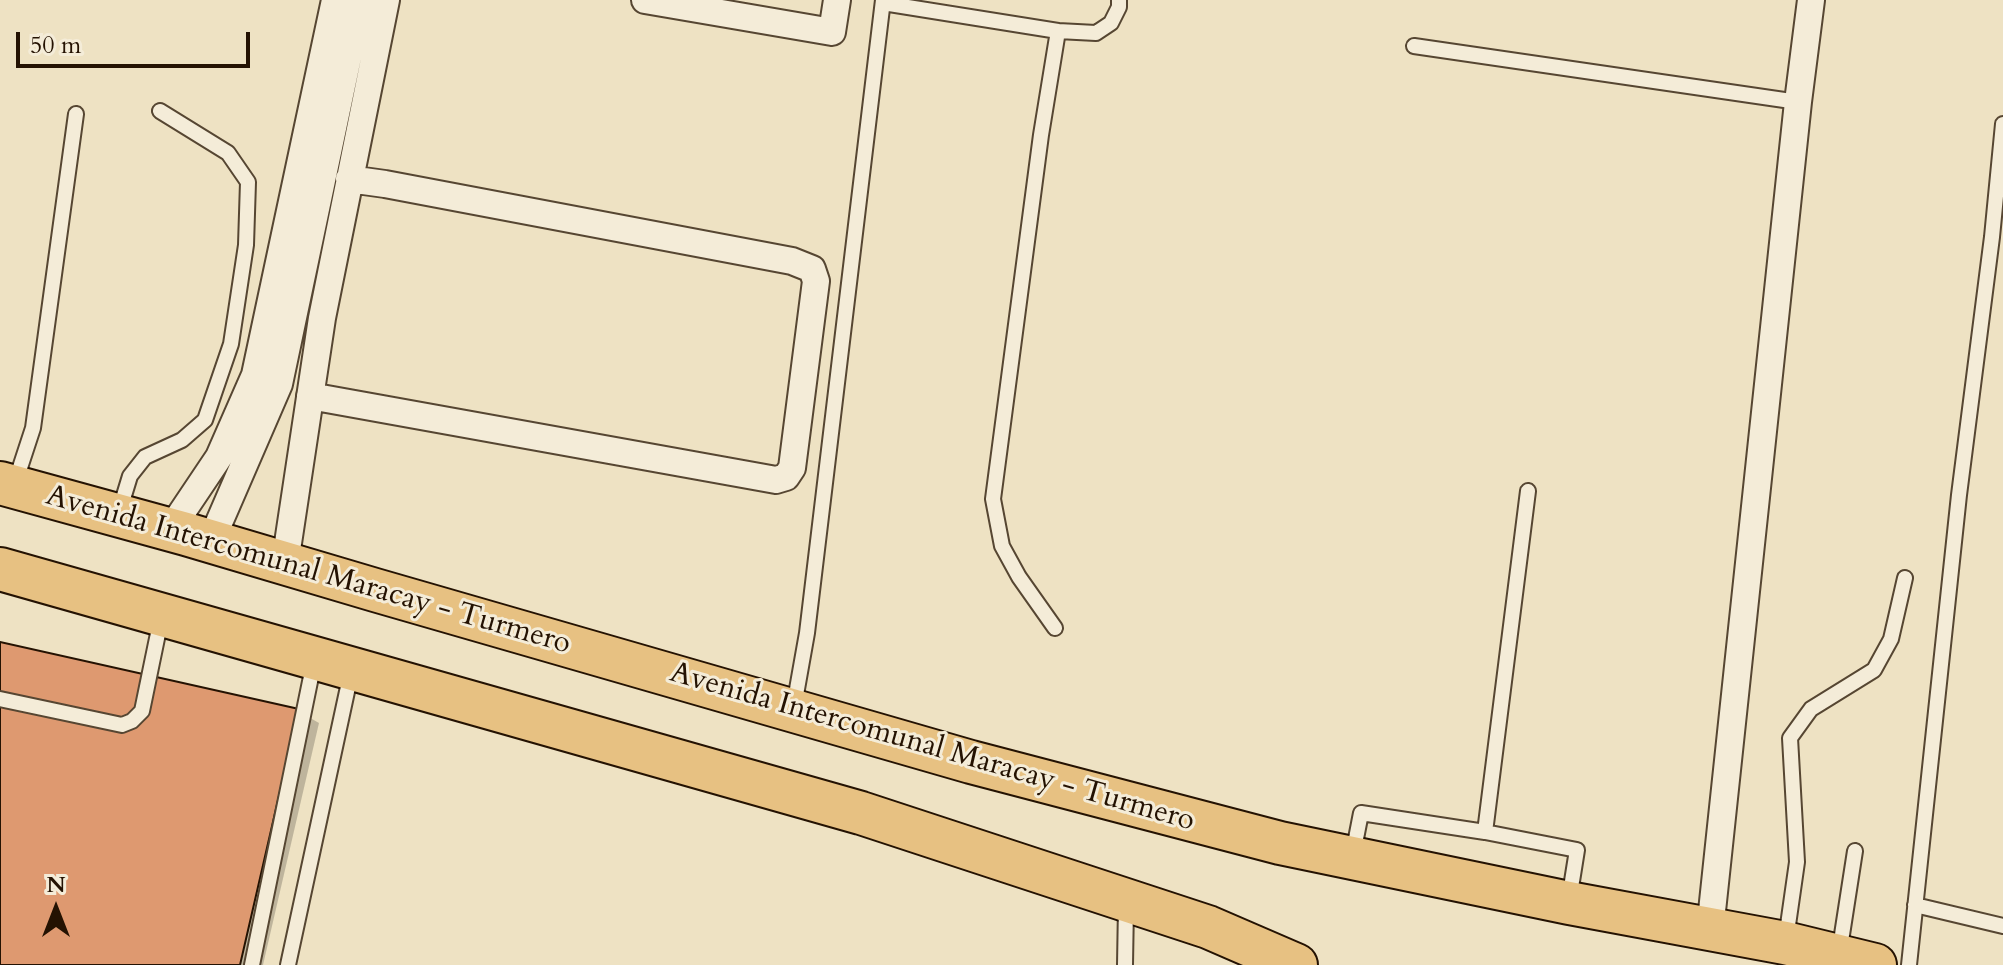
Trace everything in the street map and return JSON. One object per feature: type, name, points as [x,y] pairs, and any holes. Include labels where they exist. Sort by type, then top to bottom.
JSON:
[{"type":"main road","name":"Avenida Intercomunal Maracay - Turmero","points":[[7,485],[211,541],[971,762],[1280,843],[1569,903],[1785,943],[1857,961]]},
{"type":"main road","points":[[0,569],[861,813],[1208,927],[1296,965]]},
{"type":"street","points":[[170,530],[219,457],[255,375],[335,0]]},
{"type":"street","points":[[211,541],[279,384],[360,0]]},
{"type":"street","points":[[285,563],[322,318],[386,0]]},
{"type":"street","points":[[645,0],[832,32],[837,0]]},
{"type":"street","points":[[1710,930],[1811,0]]},
{"type":"street","points":[[310,396],[776,480],[786,477],[792,468],[816,281],[812,269],[792,261],[349,179]]},
{"type":"lane","points":[[794,710],[809,617],[883,1],[1058,31],[1096,33],[1111,23],[1119,0]]},
{"type":"lane","points":[[1055,628],[1019,577],[1002,546],[993,499],[1041,135],[1058,31]]},
{"type":"lane","points":[[1414,46],[1798,102]]},
{"type":"lane","points":[[117,516],[130,476],[145,457],[182,440],[205,420],[231,344],[246,245],[248,182],[228,153],[160,111]]},
{"type":"lane","points":[[7,485],[33,428],[76,114]]},
{"type":"lane","points":[[1909,965],[1959,495],[1997,236],[2003,124]]},
{"type":"lane","points":[[1485,832],[1528,491]]},
{"type":"lane","points":[[1785,943],[1797,862],[1790,738],[1811,709],[1874,670],[1891,639],[1905,578]]},
{"type":"lane","points":[[0,699],[122,725],[132,721],[142,711],[162,615]]},
{"type":"lane","points":[[252,965],[334,663]]},
{"type":"lane","points":[[288,965],[334,663]]},
{"type":"lane","points":[[1353,858],[1361,813],[1577,850],[1569,903]]},
{"type":"lane","points":[[1855,851],[1857,961]]},
{"type":"lane","points":[[1125,965],[1126,900]]},
{"type":"lane","points":[[1915,905],[2003,926]]},
{"type":"building","points":[[0,642],[299,709],[240,965],[0,965]]}]
